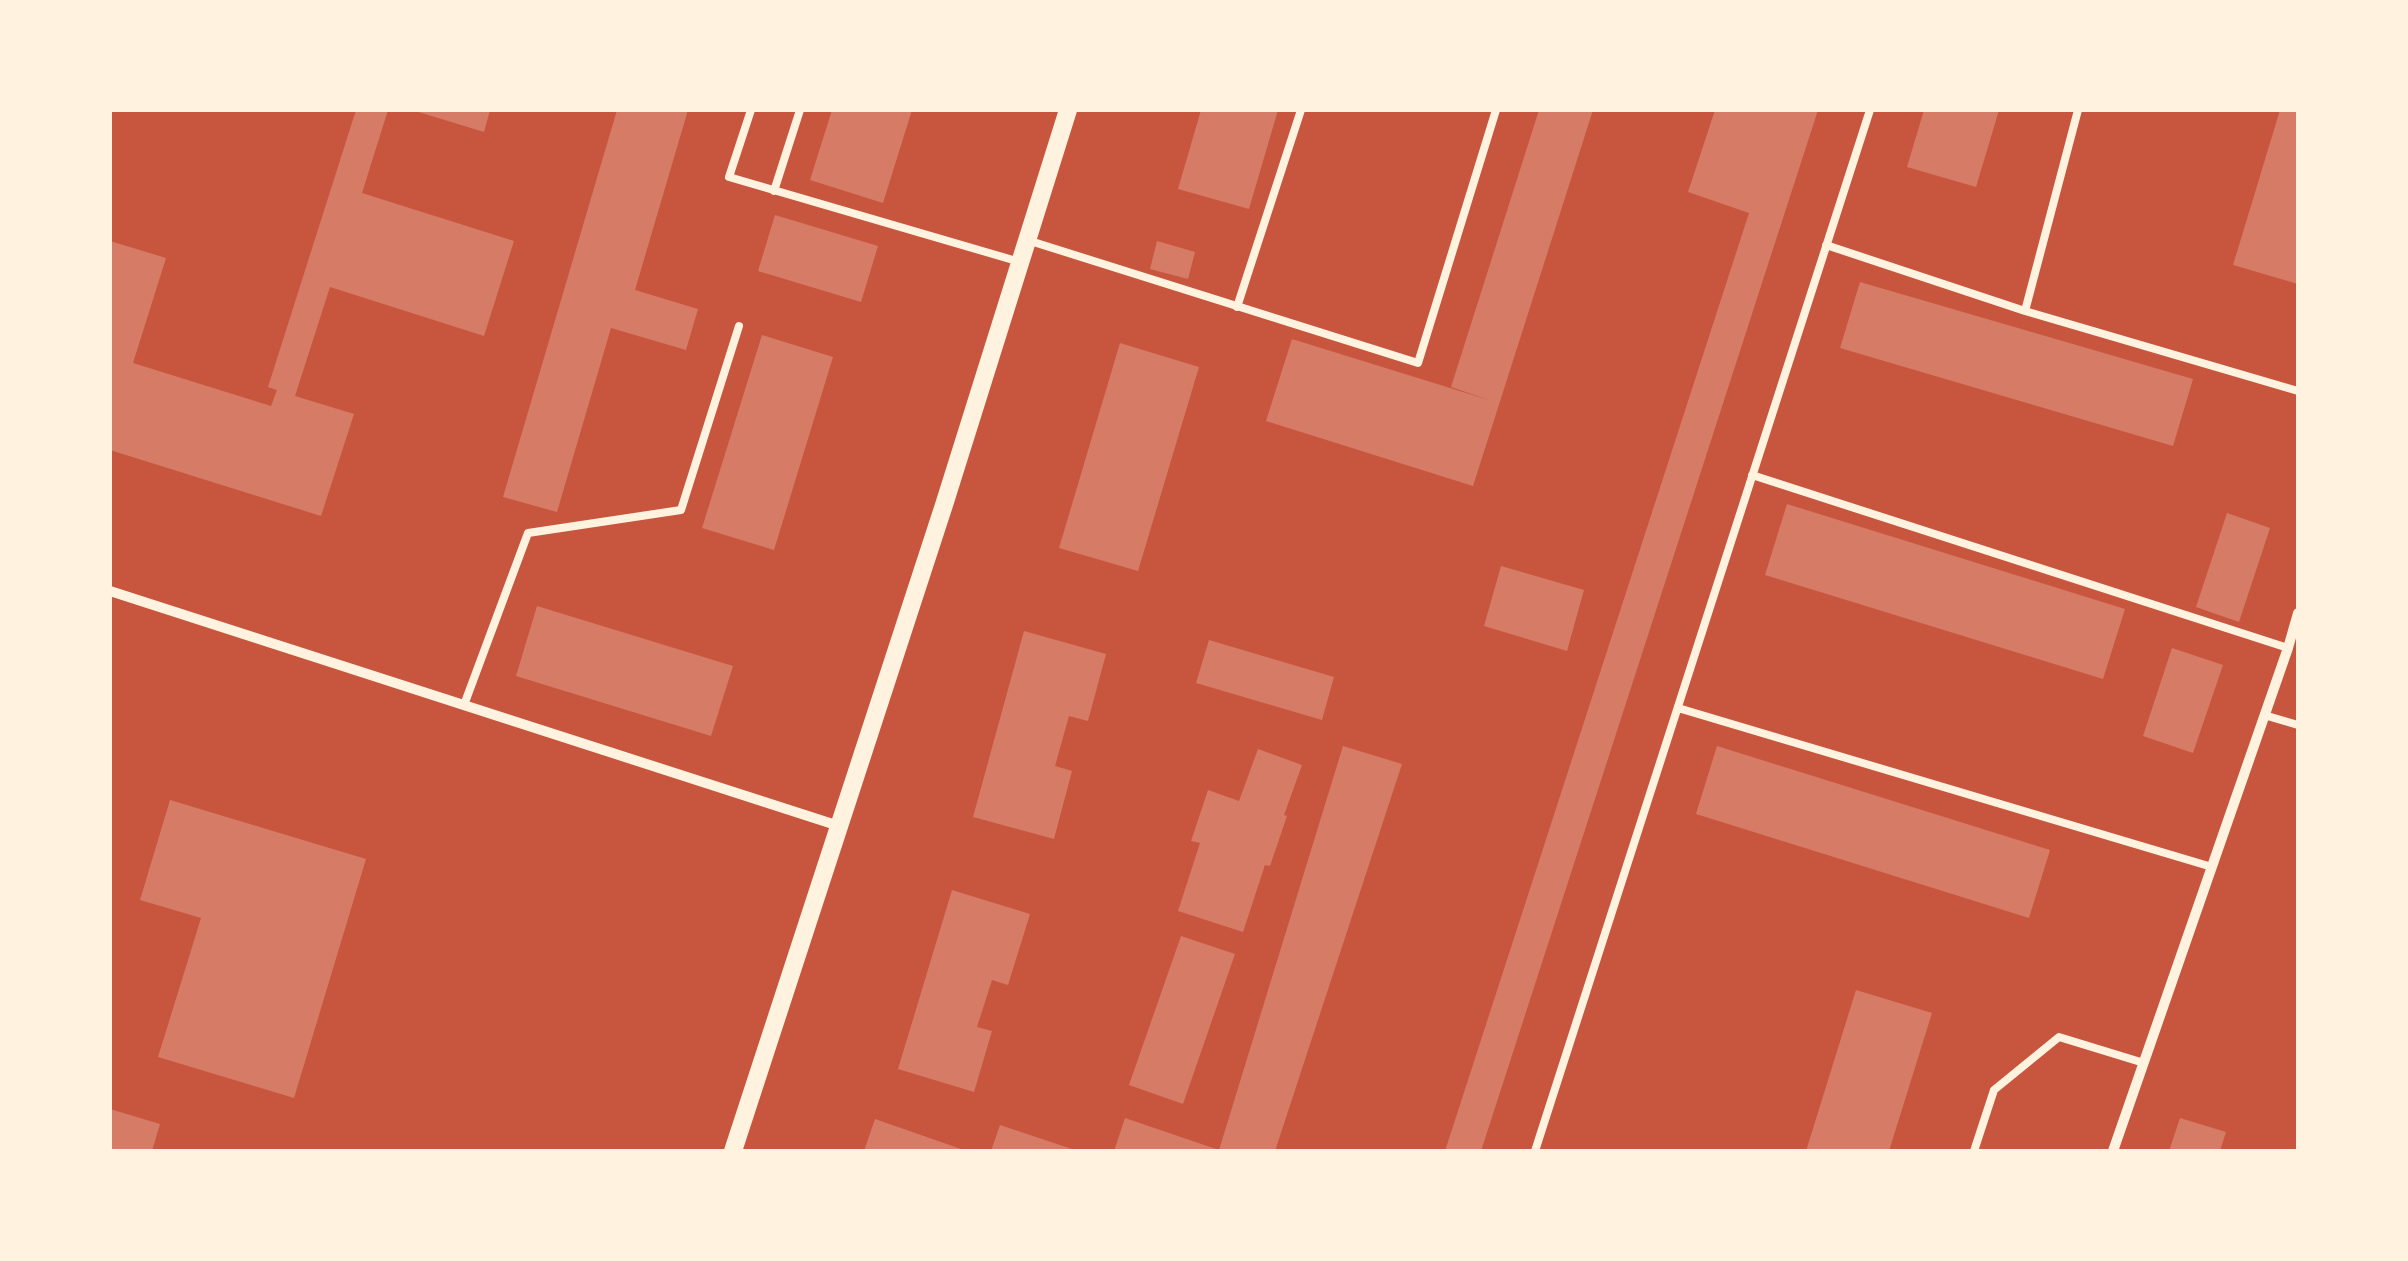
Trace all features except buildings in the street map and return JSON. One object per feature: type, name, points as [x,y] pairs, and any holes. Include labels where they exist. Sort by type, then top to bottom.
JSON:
[{"type":"street","points":[[733,1151],[944,506],[1068,110]]},
{"type":"street","points":[[110,592],[839,826]]},
{"type":"street","points":[[2113,1151],[2298,613]]},
{"type":"lane","points":[[752,110],[729,177],[1020,262]]},
{"type":"lane","points":[[774,190],[800,110]]},
{"type":"lane","points":[[1237,307],[1301,110]]},
{"type":"lane","points":[[1027,240],[1418,364],[1496,110]]},
{"type":"lane","points":[[1535,1151],[1870,110]]},
{"type":"lane","points":[[2025,310],[2078,110]]},
{"type":"lane","points":[[1826,245],[2025,310],[2298,391]]},
{"type":"lane","points":[[464,705],[528,533],[680,510],[739,326]]},
{"type":"lane","points":[[1752,475],[2288,648]]},
{"type":"lane","points":[[1678,708],[2212,867]]},
{"type":"lane","points":[[2264,716],[2298,724]]},
{"type":"lane","points":[[1974,1151],[1994,1090],[2058,1038],[2144,1062]]}]
